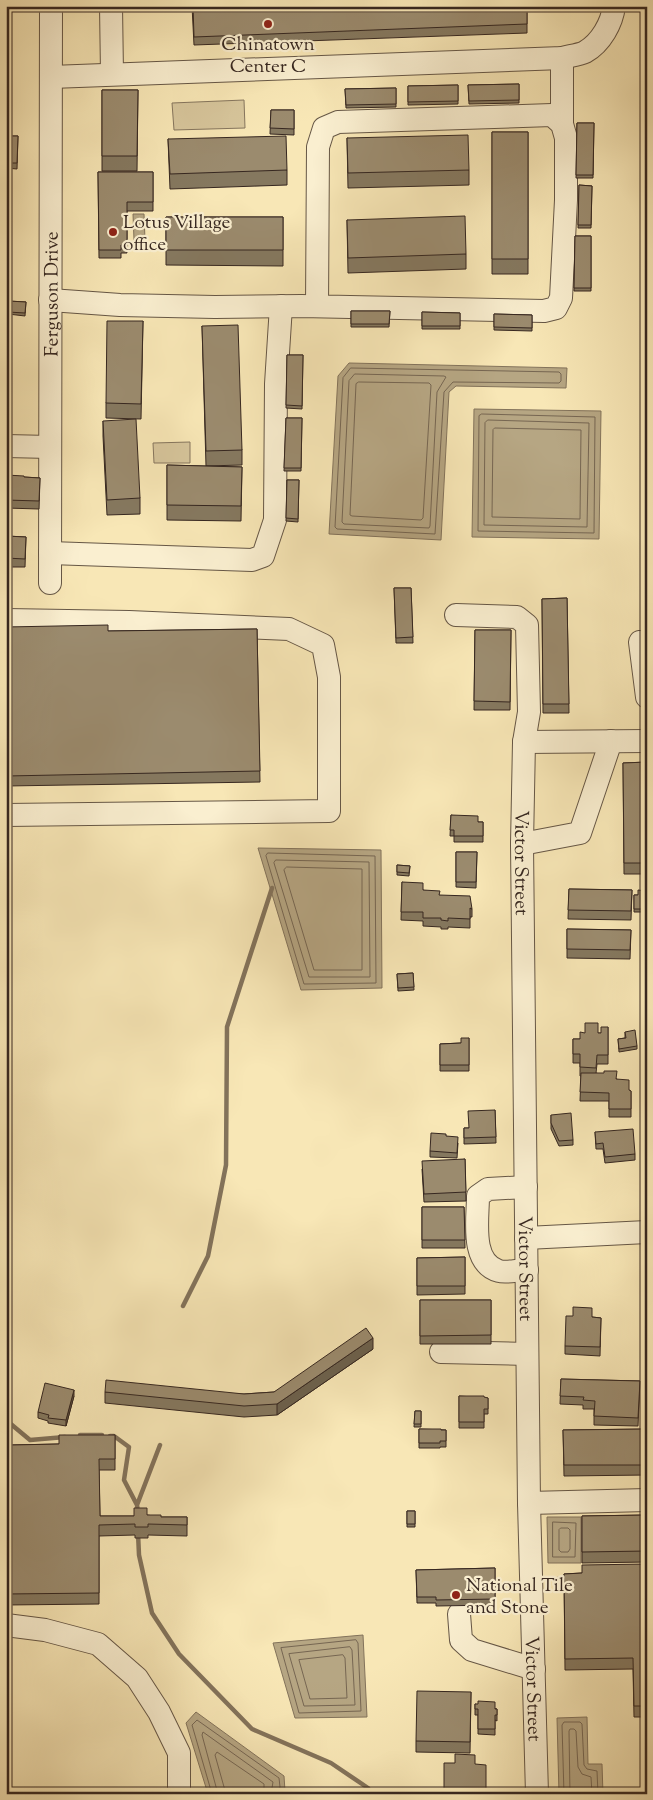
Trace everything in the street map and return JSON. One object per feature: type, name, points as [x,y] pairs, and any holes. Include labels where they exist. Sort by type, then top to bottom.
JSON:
[{"type":"street","name":"Ferguson Drive","points":[[50,583],[51,6]]},
{"type":"street","points":[[111,6],[112,74]]},
{"type":"street","points":[[51,77],[562,58],[586,52],[603,35],[612,18],[614,6]]},
{"type":"street","points":[[50,300],[120,306],[317,306],[544,311],[556,308],[561,298],[566,200],[566,138],[562,124],[562,58]]},
{"type":"street","points":[[317,306],[318,147],[324,128],[338,122],[552,115],[562,124]]},
{"type":"street","points":[[50,553],[252,560],[263,556],[276,520],[276,384],[281,306]]},
{"type":"street","points":[[6,446],[50,447]]},
{"type":"street","name":"Victor Street","points":[[456,615],[517,617],[527,625],[529,712],[524,742],[522,844],[529,1503],[537,1794]]},
{"type":"street","points":[[6,620],[129,622],[290,629],[323,645],[329,677],[329,811],[6,815]]},
{"type":"street","points":[[640,642],[647,696]]},
{"type":"street","points":[[522,844],[580,833],[611,741]]},
{"type":"street","points":[[524,742],[647,741]]},
{"type":"street","points":[[526,1187],[488,1189],[478,1196],[478,1250],[485,1263],[499,1271],[526,1270]]},
{"type":"street","points":[[526,1238],[647,1232]]},
{"type":"street","points":[[441,1352],[527,1354]]},
{"type":"street","points":[[529,1503],[647,1500]]},
{"type":"street","points":[[459,1614],[461,1640],[472,1650],[534,1669]]},
{"type":"street","points":[[6,1625],[12,1624],[45,1630],[98,1644],[137,1678],[159,1712],[179,1753],[179,1794]]},
{"type":"path","points":[[551,1578],[574,1578]]},
{"type":"shaded area","points":[[244,100],[245,128],[174,130],[172,103]]},
{"type":"shaded area","points":[[190,442],[190,463],[154,463],[153,443]]},
{"type":"water","points":[[133,214],[144,214],[145,240],[134,251],[129,245],[134,240]]},
{"type":"water","points":[[349,363],[567,368],[566,388],[456,386],[449,392],[441,540],[329,534],[338,376]]},
{"type":"water","points":[[474,409],[601,411],[599,539],[472,537]]},
{"type":"water","points":[[258,848],[381,850],[382,988],[301,990]]},
{"type":"water","points":[[547,1517],[581,1517],[581,1563],[548,1563]]},
{"type":"water","points":[[363,1635],[367,1717],[295,1718],[273,1643]]},
{"type":"water","points":[[196,1712],[284,1776],[285,1791],[250,1794],[208,1794],[186,1723]]},
{"type":"water","points":[[587,1717],[588,1764],[602,1764],[603,1794],[559,1794],[557,1718]]},
{"type":"building","points":[[193,6],[527,6],[527,24],[194,37]]},
{"type":"building","points":[[519,84],[519,100],[469,101],[468,85]]},
{"type":"building","points":[[458,85],[458,101],[408,102],[408,86]]},
{"type":"building","points":[[396,88],[396,104],[346,105],[345,89]]},
{"type":"building","points":[[102,90],[138,90],[137,156],[102,156]]},
{"type":"building","points":[[271,110],[294,110],[294,129],[270,128]]},
{"type":"building","points":[[577,123],[594,123],[593,175],[576,175]]},
{"type":"building","points":[[492,132],[528,132],[528,259],[492,259]]},
{"type":"building","points":[[468,135],[469,170],[348,173],[347,138]]},
{"type":"building","points":[[6,136],[18,136],[17,163],[6,163]]},
{"type":"building","points":[[286,136],[287,170],[170,174],[168,139]]},
{"type":"building","name":"Lotus Village office","points":[[98,172],[153,172],[153,202],[127,202],[127,245],[121,245],[121,250],[99,250]]},
{"type":"building","points":[[579,185],[592,186],[591,225],[578,225]]},
{"type":"building","points":[[465,216],[466,254],[348,258],[347,220]]},
{"type":"building","points":[[166,217],[283,217],[283,250],[166,250]]},
{"type":"building","points":[[575,236],[591,236],[591,288],[574,288]]},
{"type":"building","points":[[8,301],[26,302],[25,313],[8,312]]},
{"type":"building","points":[[351,311],[390,311],[389,324],[351,324]]},
{"type":"building","points":[[422,312],[460,313],[460,326],[422,326]]},
{"type":"building","points":[[494,314],[532,315],[532,328],[494,327]]},
{"type":"building","points":[[107,321],[143,321],[141,404],[106,403]]},
{"type":"building","points":[[238,325],[242,450],[206,451],[202,326]]},
{"type":"building","points":[[287,355],[303,355],[302,406],[286,405]]},
{"type":"building","points":[[286,418],[302,418],[301,468],[284,468]]},
{"type":"building","points":[[136,419],[140,498],[107,500],[103,421]]},
{"type":"building","points":[[167,465],[242,467],[241,506],[167,505]]},
{"type":"building","points":[[6,475],[40,478],[39,501],[6,500]]},
{"type":"building","points":[[287,480],[299,480],[298,519],[286,518]]},
{"type":"building","points":[[6,536],[26,537],[25,559],[6,558]]},
{"type":"building","points":[[394,588],[411,588],[413,637],[396,638]]},
{"type":"building","points":[[567,598],[569,704],[543,704],[542,599]]},
{"type":"building","points":[[108,625],[108,631],[257,629],[260,771],[6,776],[6,627]]},
{"type":"building","points":[[475,630],[511,630],[510,702],[474,701]]},
{"type":"building","points":[[647,762],[647,863],[624,863],[623,763]]},
{"type":"building","points":[[451,815],[478,816],[478,822],[483,822],[483,836],[454,836],[454,830],[450,830]]},
{"type":"building","points":[[456,852],[477,852],[476,882],[456,882]]},
{"type":"building","points":[[397,865],[410,866],[409,873],[397,872]]},
{"type":"building","points":[[402,882],[423,883],[423,890],[440,891],[439,895],[470,896],[472,909],[470,908],[470,919],[448,918],[448,921],[441,920],[441,918],[423,918],[423,912],[401,912]]},
{"type":"building","points":[[569,889],[632,890],[631,911],[568,910]]},
{"type":"building","points":[[638,890],[647,891],[647,909],[634,909],[634,895],[638,895]]},
{"type":"building","points":[[567,929],[631,930],[630,950],[567,949]]},
{"type":"building","points":[[413,973],[414,987],[398,988],[397,974]]},
{"type":"building","points":[[585,1023],[598,1023],[598,1033],[601,1033],[601,1027],[608,1027],[608,1055],[597,1055],[596,1068],[580,1067],[580,1054],[573,1054],[573,1039],[580,1039],[580,1032],[585,1033]]},
{"type":"building","points":[[635,1030],[637,1046],[619,1049],[618,1039],[626,1038],[625,1032]]},
{"type":"building","points":[[461,1038],[469,1038],[469,1065],[440,1065],[440,1044],[461,1043]]},
{"type":"building","points":[[604,1071],[617,1071],[616,1079],[629,1080],[631,1109],[609,1109],[609,1093],[580,1092],[581,1073],[604,1073]]},
{"type":"building","points":[[495,1110],[496,1137],[464,1138],[464,1128],[469,1128],[468,1111]]},
{"type":"building","points":[[571,1113],[573,1140],[559,1141],[551,1123],[551,1115]]},
{"type":"building","points":[[633,1129],[635,1154],[605,1157],[603,1143],[596,1144],[595,1132]]},
{"type":"building","points":[[431,1133],[458,1137],[457,1153],[430,1151]]},
{"type":"building","points":[[465,1159],[466,1192],[424,1194],[422,1161]]},
{"type":"building","points":[[422,1207],[464,1207],[465,1240],[422,1240]]},
{"type":"building","points":[[465,1257],[465,1286],[417,1286],[417,1258]]},
{"type":"building","points":[[420,1300],[491,1300],[491,1335],[420,1336]]},
{"type":"building","points":[[573,1307],[592,1308],[592,1317],[601,1318],[600,1347],[565,1346],[566,1316],[573,1316]]},
{"type":"building","points":[[366,1328],[373,1338],[277,1404],[244,1406],[105,1392],[106,1380],[244,1394],[274,1392]]},
{"type":"building","points":[[561,1379],[640,1381],[638,1418],[594,1416],[595,1401],[583,1400],[584,1397],[560,1396]]},
{"type":"building","points":[[45,1383],[74,1390],[66,1420],[48,1418],[49,1415],[38,1412]]},
{"type":"building","points":[[459,1396],[484,1396],[488,1398],[488,1409],[484,1409],[484,1422],[459,1422]]},
{"type":"building","points":[[415,1411],[421,1411],[421,1424],[414,1424]]},
{"type":"building","points":[[419,1429],[446,1430],[446,1441],[440,1441],[440,1443],[419,1443]]},
{"type":"building","points":[[647,1429],[647,1465],[564,1465],[563,1430]]},
{"type":"building","points":[[6,1434],[11,1434],[11,1445],[59,1444],[59,1435],[115,1435],[115,1459],[99,1459],[100,1516],[134,1516],[134,1508],[147,1508],[147,1515],[187,1517],[187,1525],[148,1524],[148,1527],[135,1527],[135,1524],[99,1525],[99,1593],[6,1594]]},
{"type":"building","points":[[407,1511],[415,1511],[415,1524],[407,1524]]},
{"type":"building","points":[[647,1515],[647,1551],[582,1552],[582,1516]]},
{"type":"building","points":[[647,1564],[647,1706],[634,1706],[633,1658],[565,1659],[564,1574],[582,1573],[582,1565]]},
{"type":"building","name":"National Tile and Stone","points":[[495,1568],[495,1599],[436,1600],[436,1597],[417,1597],[416,1570]]},
{"type":"building","points":[[417,1691],[471,1692],[470,1742],[416,1741]]},
{"type":"building","points":[[478,1701],[495,1702],[497,1715],[495,1715],[495,1729],[478,1729],[478,1709],[475,1709],[475,1704],[478,1704]]},
{"type":"building","points":[[455,1754],[475,1755],[475,1764],[486,1765],[486,1794],[444,1794],[444,1763],[455,1763]]},
{"type":"waterway","points":[[183,1306],[208,1256],[226,1165],[227,1027],[272,888]]},
{"type":"waterway","points":[[6,1420],[30,1440],[65,1437]]},
{"type":"waterway","points":[[80,1435],[102,1435]]},
{"type":"waterway","points":[[110,1436],[114,1436],[129,1447],[124,1480],[137,1505]]},
{"type":"waterway","points":[[138,1512],[137,1505],[160,1445]]},
{"type":"waterway","points":[[138,1533],[139,1555],[152,1613],[179,1654],[252,1729],[331,1763],[368,1788]]},
{"type":"place","name":"Chinatown Center C","points":[[268,24]]},
{"type":"place","name":"Lotus Village office","points":[[113,232]]},
{"type":"place","name":"National Tile and Stone","points":[[456,1595]]}]
